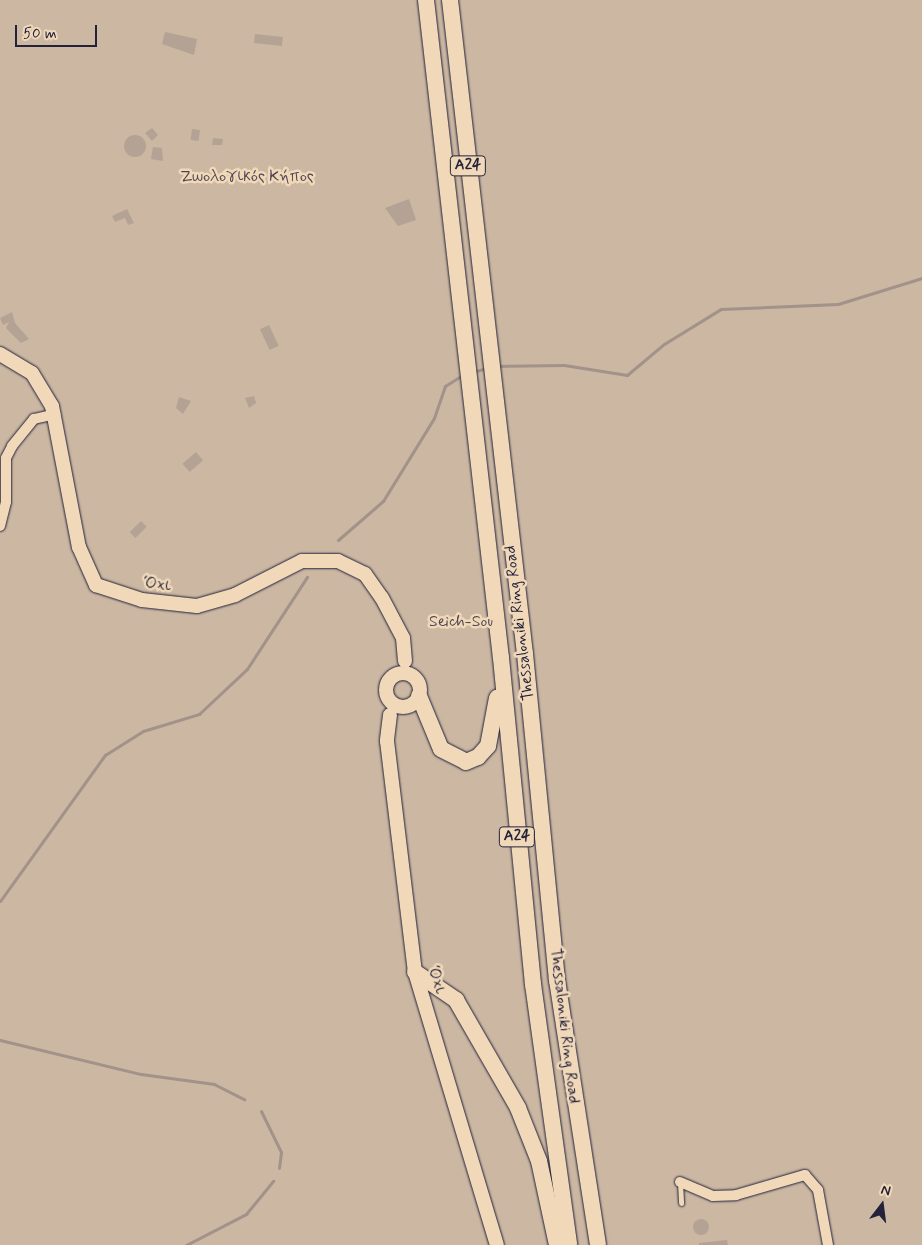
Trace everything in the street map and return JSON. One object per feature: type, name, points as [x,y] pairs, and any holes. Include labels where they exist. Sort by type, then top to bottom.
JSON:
[{"type":"highway","name":"Thessaloniki Ring Road","points":[[426,0],[501,658],[533,984],[568,1245]]},
{"type":"highway","name":"Thessaloniki Ring Road","points":[[450,0],[497,428],[525,654],[557,980],[598,1245]]},
{"type":"highway","points":[[419,696],[441,749],[454,759],[474,760],[488,746],[494,729],[501,658]]},
{"type":"highway","points":[[415,972],[456,1000],[518,1108],[539,1162],[557,1245]]},
{"type":"main road","name":"Όχι","points":[[0,354],[32,373],[55,414],[79,547],[96,585],[142,600],[197,606],[235,595],[302,561],[338,561],[365,574],[382,598],[403,638],[404,661],[413,676]]},
{"type":"main road","points":[[396,674],[413,676],[420,685],[419,696],[412,705],[396,711],[387,699],[387,682],[396,674],[404,661]]},
{"type":"main road","name":"Όχι","points":[[396,711],[387,741],[415,972],[497,1245]]},
{"type":"street","points":[[0,526],[6,502],[6,458],[12,446],[34,419],[55,414]]},
{"type":"street","points":[[680,1182],[713,1196],[736,1196],[805,1175],[818,1190],[828,1245]]},
{"type":"lane","points":[[680,1182],[682,1203]]},
{"type":"green space","name":"Seich-Sou","points":[[0,0],[922,0],[922,1245],[0,1245]]},
{"type":"building","points":[[165,32],[197,39],[194,55],[162,44]]},
{"type":"building","points":[[255,34],[283,37],[282,46],[254,43]]},
{"type":"building","points":[[152,128],[158,135],[152,141],[145,133]]},
{"type":"building","points":[[192,129],[200,130],[199,141],[191,140]]},
{"type":"building","points":[[135,135],[145,142],[146,146],[139,156],[135,157],[125,150],[124,146],[131,136]]},
{"type":"building","points":[[213,138],[223,139],[222,145],[212,145]]},
{"type":"building","points":[[153,147],[162,148],[163,161],[151,159]]},
{"type":"building","points":[[409,199],[416,220],[398,226],[385,208]]},
{"type":"building","points":[[127,209],[134,223],[128,225],[125,218],[115,222],[112,216]]},
{"type":"building","points":[[12,312],[15,323],[29,339],[21,343],[6,328],[9,322],[3,325],[0,318]]},
{"type":"building","points":[[269,325],[279,346],[270,350],[260,329]]},
{"type":"building","points":[[254,396],[256,403],[249,408],[245,398]]},
{"type":"building","points":[[179,397],[191,401],[183,414],[176,408]]},
{"type":"building","points":[[196,452],[203,460],[190,472],[182,464]]},
{"type":"building","points":[[141,521],[147,527],[135,538],[130,532]]},
{"type":"building","points":[[701,1219],[707,1221],[709,1227],[707,1233],[701,1235],[695,1233],[693,1227],[695,1221]]},
{"type":"building","points":[[727,1240],[728,1245],[699,1245],[699,1243]]},
{"type":"waterway","points":[[497,366],[564,365],[627,375],[664,344],[721,309],[838,304],[922,278]]},
{"type":"waterway","points":[[473,372],[486,368]]},
{"type":"waterway","points":[[338,540],[383,501],[434,418],[445,386],[464,374]]},
{"type":"waterway","points":[[0,901],[105,755],[143,731],[199,714],[247,669],[307,577]]},
{"type":"waterway","points":[[0,1040],[141,1074],[214,1084],[244,1099]]},
{"type":"waterway","points":[[261,1111],[281,1152],[279,1168]]},
{"type":"waterway","points":[[186,1245],[246,1214],[273,1181]]},
{"type":"park label","name":"Ζωολογικός Κήπος","points":[[247,177]]}]
